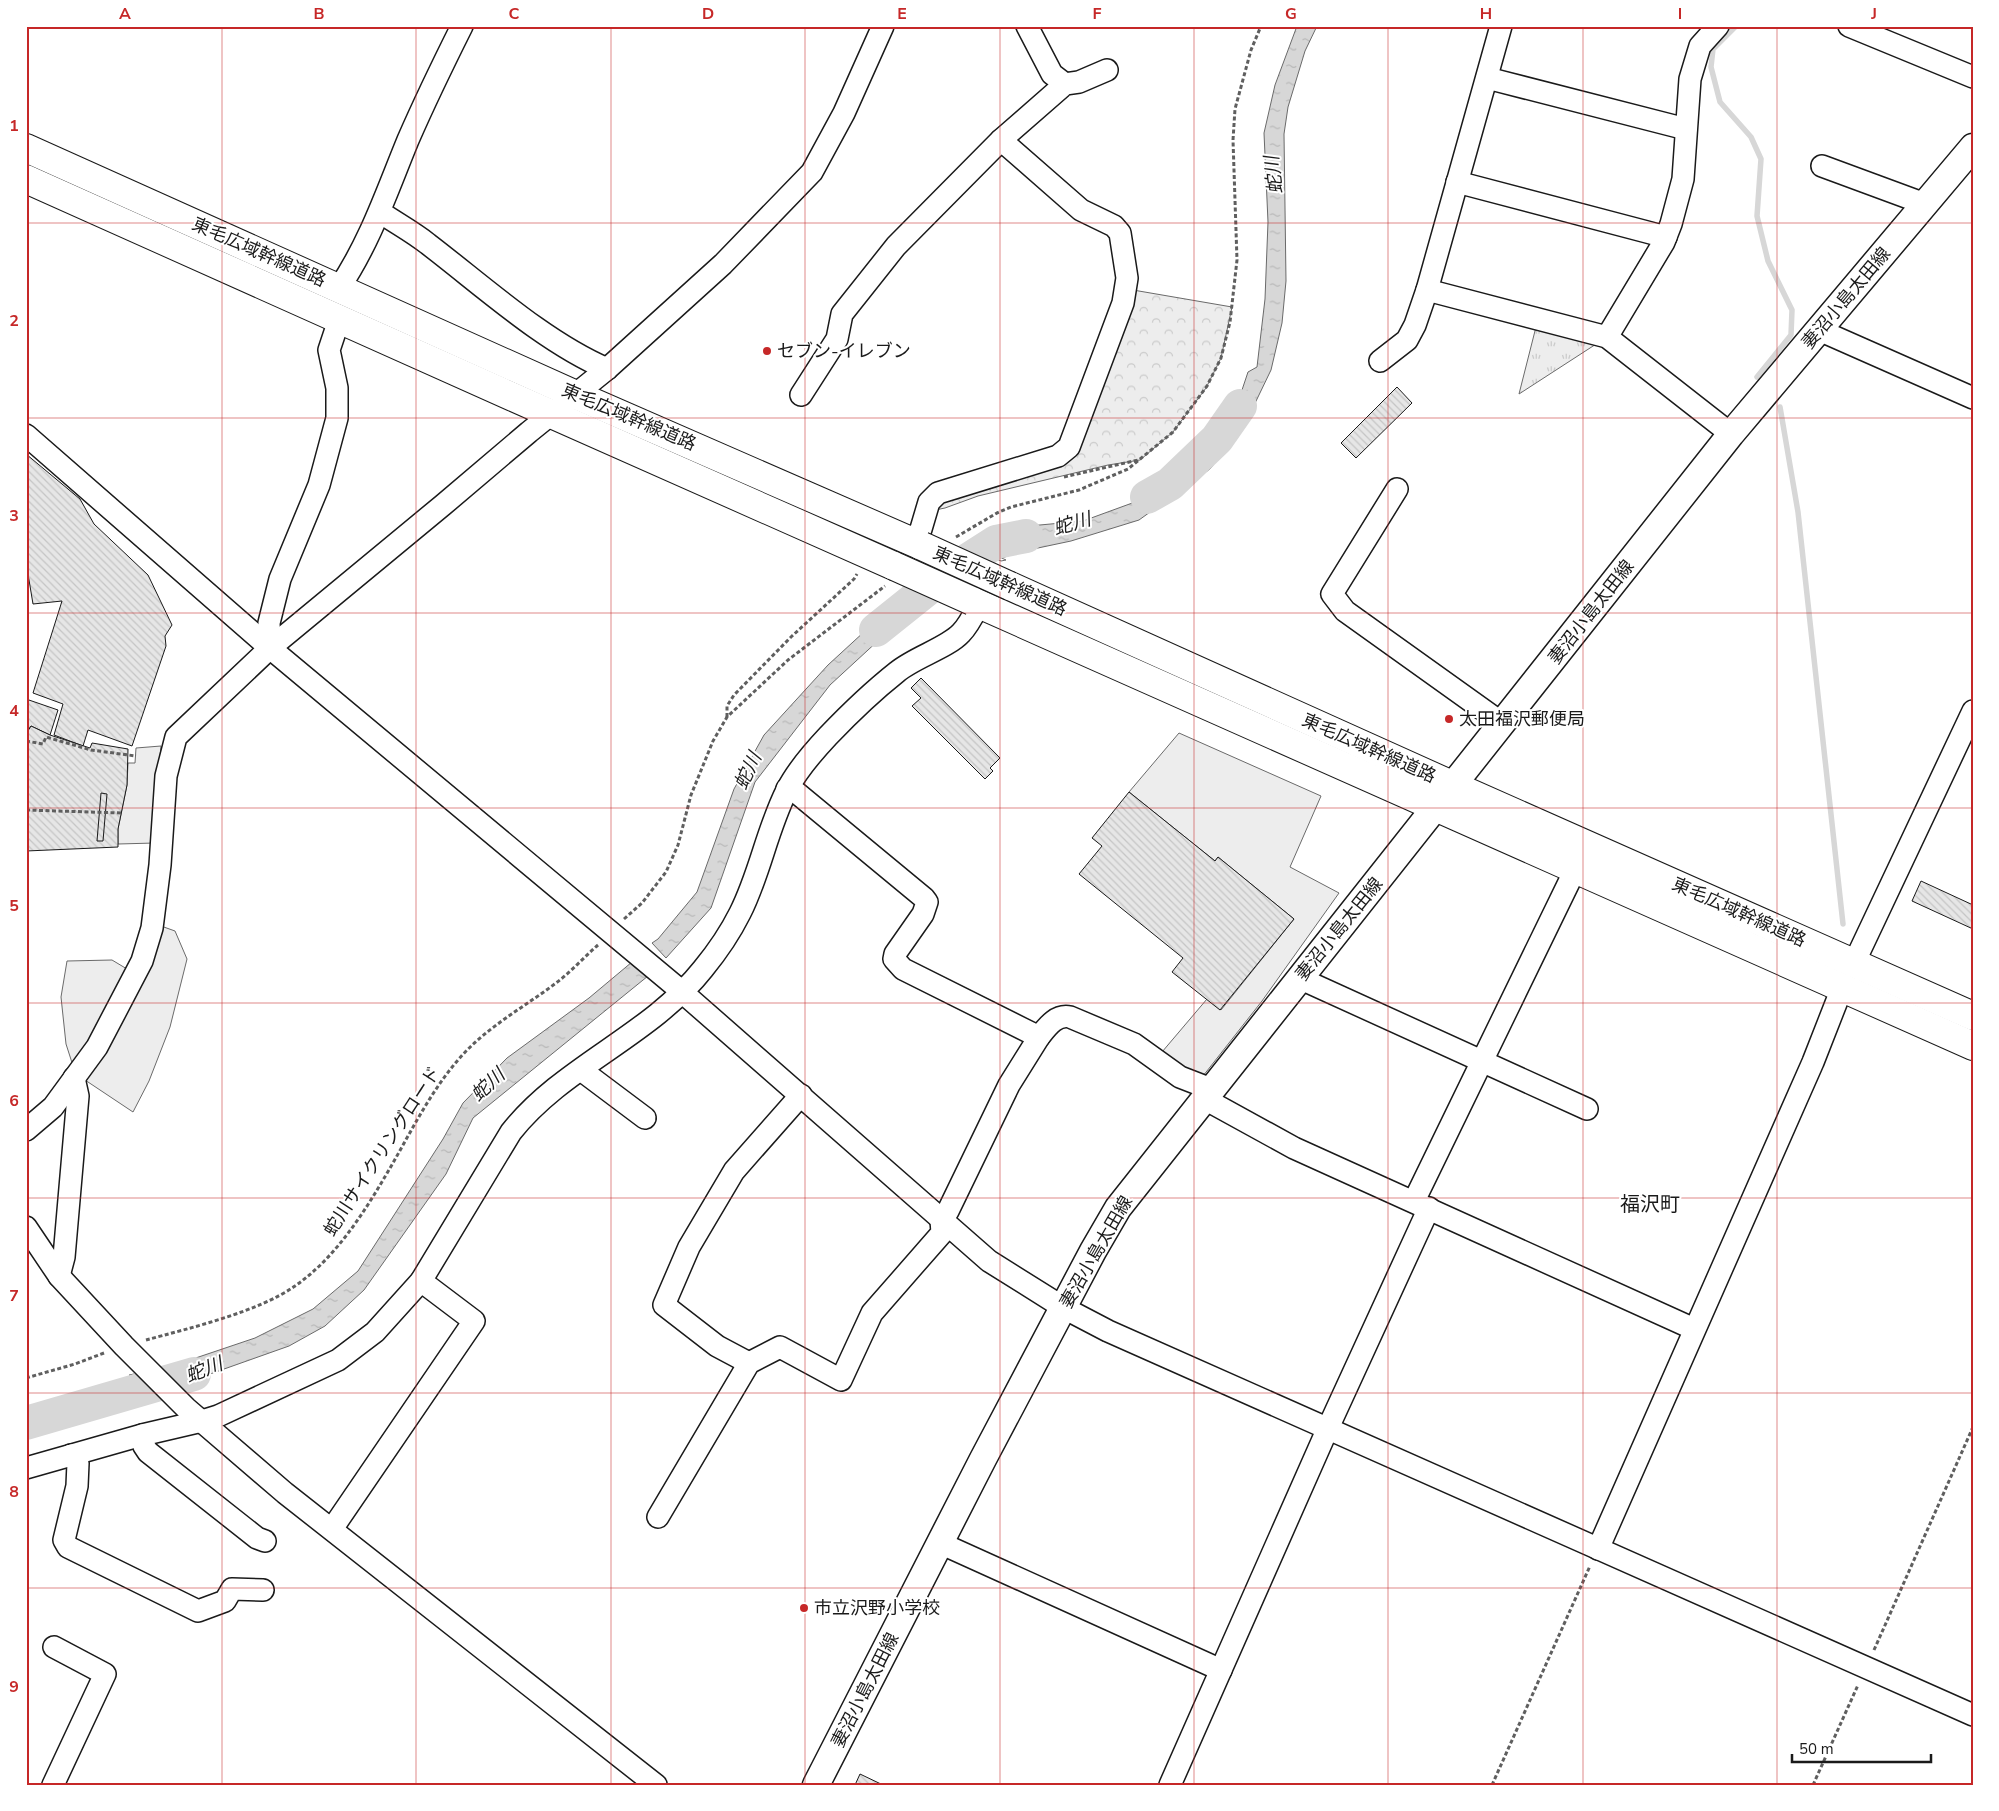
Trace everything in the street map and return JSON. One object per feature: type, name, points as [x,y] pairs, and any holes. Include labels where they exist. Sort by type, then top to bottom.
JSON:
[{"type":"highway","name":"東毛広域幹線道路","points":[[26,148],[576,395],[918,544],[1454,786],[1973,1016]]},
{"type":"highway","name":"東毛広域幹線道路","points":[[26,179],[1973,1046]]},
{"type":"main road","name":"妻沼小島太田線","points":[[816,1785],[940,1543],[1093,1251],[1118,1208],[1207,1093],[1454,786],[1731,434],[1973,147]]},
{"type":"street","points":[[339,288],[357,260],[380,212],[408,140],[462,26]]},
{"type":"street","points":[[26,1130],[53,1107],[97,1047],[142,961],[152,928],[160,865],[166,776],[176,737],[270,648],[607,369],[723,264],[812,172],[844,113],[883,26]]},
{"type":"street","points":[[1027,26],[1052,74],[1065,84]]},
{"type":"street","points":[[1380,361],[1406,340],[1415,325],[1427,290],[1501,26]]},
{"type":"street","points":[[1607,337],[1666,237],[1683,179],[1690,79],[1695,58],[1700,46],[1718,26]]},
{"type":"street","points":[[1849,26],[1876,32],[1973,77]]},
{"type":"street","points":[[801,395],[837,339],[842,314],[896,246],[1001,140],[1065,84],[1080,82],[1106,70]]},
{"type":"street","points":[[1487,78],[1686,129]]},
{"type":"street","points":[[918,544],[929,502],[938,493],[1058,456],[1069,447],[1123,303],[1126,278],[1120,234],[1114,226],[1081,210],[1001,140]]},
{"type":"street","points":[[1822,166],[1925,204]]},
{"type":"street","points":[[1457,182],[1666,237]]},
{"type":"street","points":[[380,212],[426,242],[505,304],[581,358],[607,369]]},
{"type":"street","points":[[1427,290],[1607,337],[1731,434]]},
{"type":"street","points":[[270,648],[269,622],[280,579],[319,485],[337,418],[337,388],[330,350],[339,320]]},
{"type":"street","points":[[1819,330],[1973,398]]},
{"type":"street","points":[[26,436],[270,648],[610,936],[678,988],[989,1261],[1064,1308],[1108,1331],[1973,1715]]},
{"type":"street","points":[[1397,489],[1332,594],[1345,611],[1503,724]]},
{"type":"street","points":[[26,1468],[142,1434],[338,1360],[375,1332],[420,1281],[511,1132],[543,1098],[664,1009],[678,988],[702,971],[725,940],[741,913],[787,789],[797,773],[822,742],[898,671],[960,634],[972,619],[976,602]]},
{"type":"street","points":[[1854,963],[1973,710]]},
{"type":"street","points":[[787,789],[797,793],[927,902],[923,914],[897,949],[894,959],[898,965],[1039,1037]]},
{"type":"street","points":[[1170,1785],[1328,1428],[1481,1061],[1575,870]]},
{"type":"street","points":[[1299,978],[1586,1109]]},
{"type":"street","points":[[1598,1549],[1813,1062],[1842,988]]},
{"type":"street","points":[[658,1517],[749,1363],[780,1347],[840,1380],[872,1313],[942,1233],[941,1220],[948,1211],[1009,1085],[1039,1037],[1057,1018],[1063,1016],[1070,1017],[1134,1044],[1180,1077],[1294,1148],[1694,1329]]},
{"type":"street","points":[[581,1070],[645,1118]]},
{"type":"street","points":[[60,1276],[64,1257],[78,1096],[74,1078]]},
{"type":"street","points":[[749,1363],[718,1346],[664,1305],[689,1246],[734,1172],[802,1095]]},
{"type":"street","points":[[26,1227],[60,1276],[134,1346],[194,1415],[285,1493],[332,1529],[641,1781]]},
{"type":"street","points":[[332,1529],[474,1321],[420,1281]]},
{"type":"street","points":[[142,1434],[144,1446],[148,1452],[257,1538],[265,1541]]},
{"type":"street","points":[[71,1455],[78,1463],[77,1486],[64,1540],[68,1547],[198,1612],[225,1600],[232,1589],[263,1590]]},
{"type":"street","points":[[940,1543],[1221,1670]]},
{"type":"street","points":[[53,1785],[105,1674],[54,1647]]},
{"type":"path","points":[[727,717],[727,706],[734,695],[791,637],[854,579],[858,572]]},
{"type":"path","points":[[26,741],[43,744],[46,737],[91,750],[136,756]]},
{"type":"path","points":[[26,810],[122,813]]},
{"type":"path","name":"蛇川サイクリングロード","points":[[134,1346],[248,1309],[294,1287],[313,1272],[336,1248],[366,1207],[424,1108],[459,1059],[496,1025],[558,982],[610,936]]},
{"type":"path","points":[[26,1378],[108,1352]]},
{"type":"path","points":[[1813,1785],[1973,1427]]},
{"type":"path","points":[[1492,1785],[1598,1549]]},
{"type":"green space","points":[[1133,290],[1232,307],[1221,358],[1206,388],[1173,432],[1140,460],[1108,465],[978,496],[945,508],[925,512],[929,502],[1063,457]]},
{"type":"green space","points":[[1538,319],[1607,337],[1519,394]]},
{"type":"shaded area","points":[[1179,733],[1321,796],[1290,867],[1339,893],[1262,1001],[1203,1076],[1193,1077],[1162,1052],[1207,999],[1221,1010],[1294,919],[1218,857],[1215,861],[1129,792]]},
{"type":"shaded area","points":[[161,746],[155,813],[155,843],[118,844],[118,829],[127,785],[128,763],[135,763],[136,748]]},
{"type":"shaded area","points":[[161,926],[175,931],[187,959],[170,1027],[149,1081],[133,1112],[82,1078]]},
{"type":"shaded area","points":[[112,960],[127,969],[75,1072],[66,1044],[61,997],[67,961]]},
{"type":"water","points":[[1297,26],[1317,26],[1305,51],[1288,107],[1284,134],[1286,281],[1282,323],[1271,370],[1245,424],[1210,469],[1139,520],[1071,541],[1019,552],[1002,558],[971,544],[1029,526],[1083,521],[1135,502],[1185,470],[1217,439],[1238,402],[1248,372],[1257,367],[1265,299],[1268,222],[1264,133],[1275,85]]},
{"type":"water","points":[[902,597],[918,604],[830,685],[755,782],[711,908],[666,958],[652,943],[658,939],[697,892],[734,789],[764,735],[828,665]]},
{"type":"water","points":[[632,962],[648,976],[473,1118],[446,1174],[364,1290],[325,1326],[289,1346],[179,1385],[163,1369],[255,1338],[313,1309],[358,1271],[443,1139],[463,1103],[507,1058],[589,998]]},
{"type":"water","points":[[134,1376],[147,1393],[26,1428],[26,1409]]},
{"type":"pier","points":[[968,543],[1006,560],[1001,561],[969,546]]},
{"type":"pier","points":[[134,1374],[149,1392],[149,1395],[129,1375]]},
{"type":"building","points":[[1397,387],[1412,403],[1356,458],[1341,443]]},
{"type":"building","points":[[26,454],[80,499],[94,524],[148,575],[172,625],[165,636],[166,646],[132,746],[88,730],[83,746],[54,735],[63,704],[33,693],[62,601],[33,604],[26,562]]},
{"type":"building","points":[[921,678],[1000,758],[990,768],[993,771],[985,779],[912,706],[921,698],[911,688]]},
{"type":"building","points":[[26,699],[58,710],[50,735],[31,726],[26,734]]},
{"type":"building","points":[[31,726],[50,735],[90,748],[92,743],[128,749],[127,785],[118,829],[118,847],[26,851],[26,734]]},
{"type":"building","points":[[1129,792],[1215,861],[1218,857],[1294,919],[1220,1010],[1172,972],[1183,958],[1079,874],[1102,846],[1092,838]]},
{"type":"building","points":[[101,793],[107,794],[103,841],[97,841]]},
{"type":"building","points":[[1921,881],[1973,905],[1973,929],[1912,901]]},
{"type":"building","points":[[860,1774],[883,1785],[855,1785]]},
{"type":"waterway","points":[[1736,26],[1713,49],[1711,67],[1720,102],[1751,137],[1761,159],[1757,216],[1768,261],[1792,310],[1791,335],[1757,377]]},
{"type":"waterway","name":"蛇川","points":[[1147,497],[1170,484],[1217,439],[1240,406]]},
{"type":"waterway","points":[[1780,407],[1798,512],[1843,924]]},
{"type":"waterway","name":"蛇川","points":[[876,630],[946,574],[996,542],[1026,536]]},
{"type":"waterway","name":"蛇川","points":[[26,1423],[194,1374]]},
{"type":"place","name":"セブン-イレブン","points":[[767,351]]},
{"type":"place","name":"太田福沢郵便局","points":[[1449,719]]},
{"type":"place","name":"市立沢野小学校","points":[[804,1608]]},
{"type":"district","name":"福沢町","points":[[1650,1204]]}]
